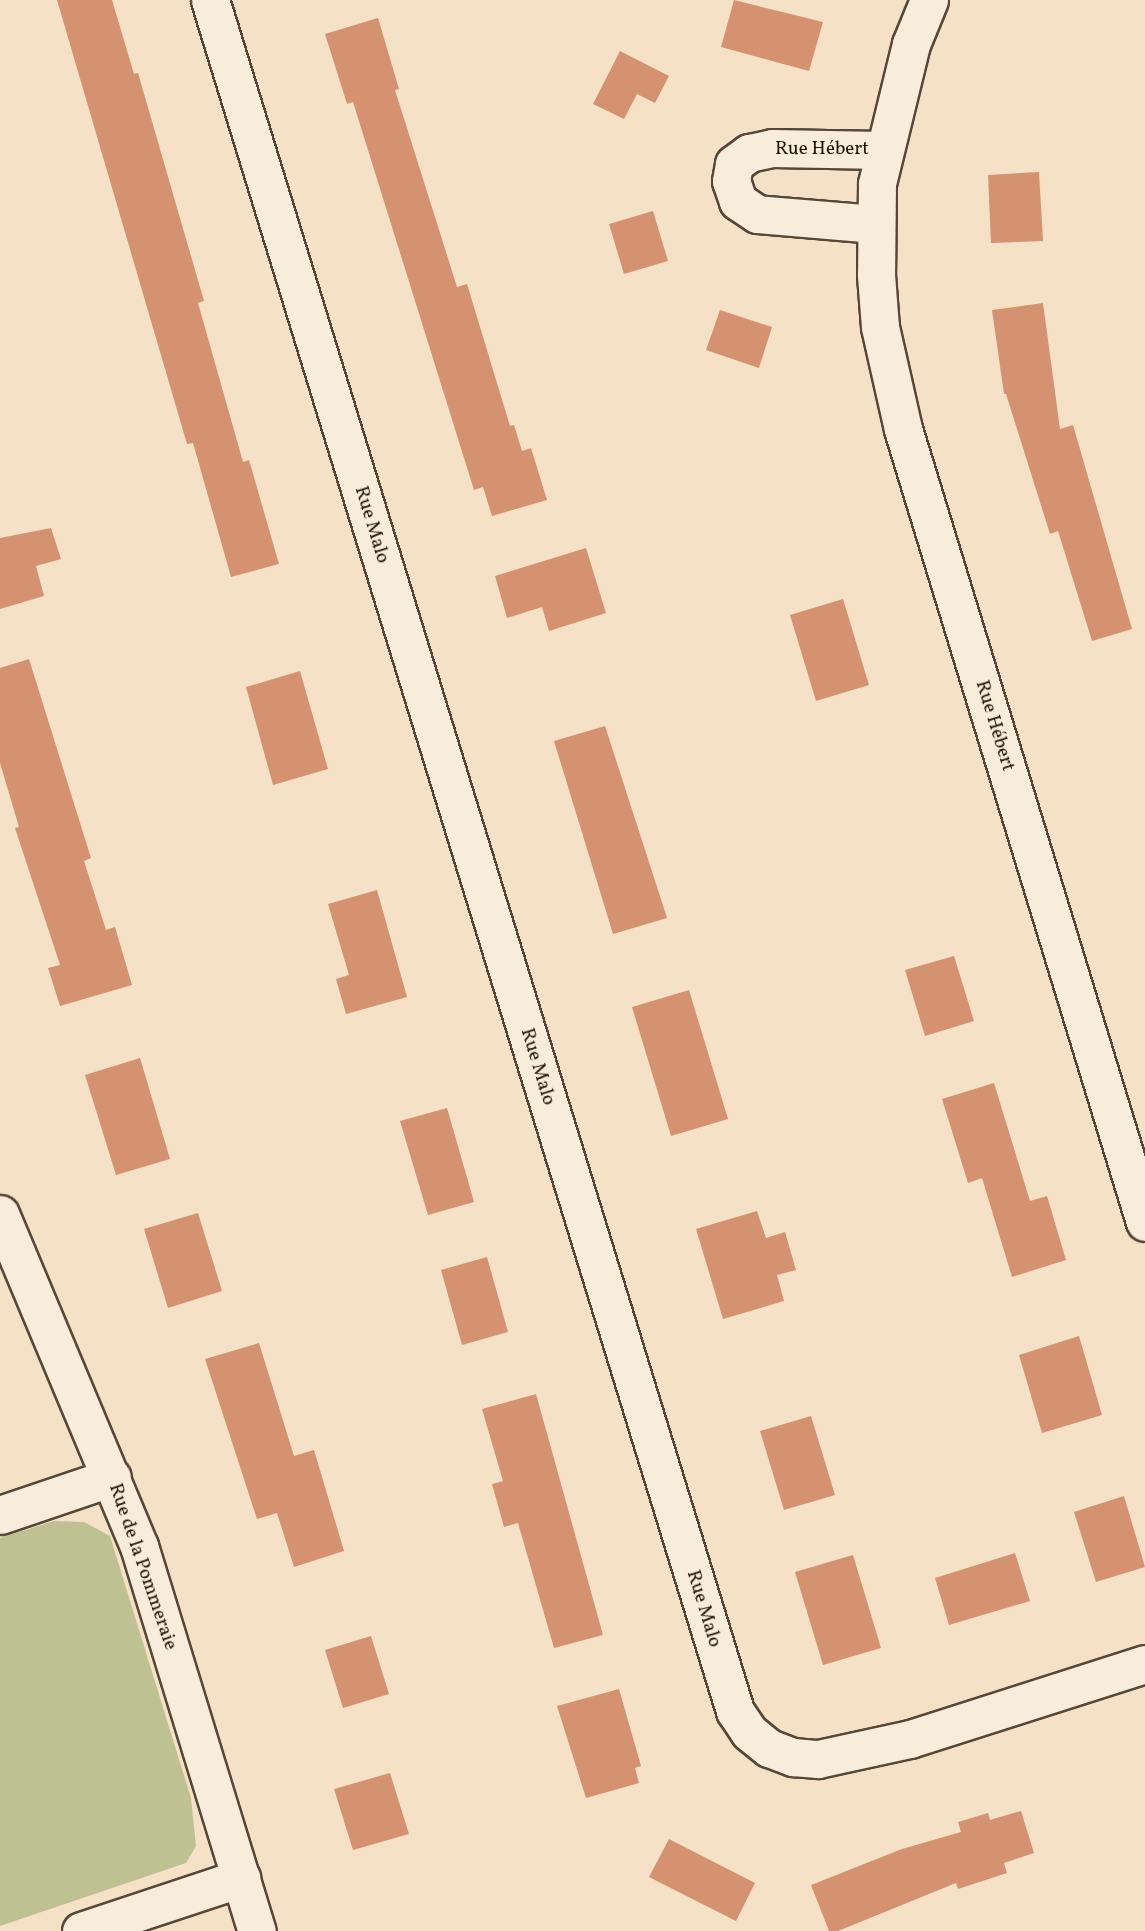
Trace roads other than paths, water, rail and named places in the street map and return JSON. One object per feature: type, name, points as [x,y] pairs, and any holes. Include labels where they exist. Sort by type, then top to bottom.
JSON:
[{"type":"street","name":"Rue Malo","points":[[210,0],[735,1711],[749,1732],[769,1748],[793,1757],[818,1759],[910,1739],[1145,1664]]},
{"type":"street","name":"Rue Hébert","points":[[929,0],[911,44],[883,150],[874,224],[880,327],[902,429],[1145,1222]]},
{"type":"street","name":"Rue Hébert","points":[[874,224],[757,214],[738,201],[731,181],[734,164],[749,153],[772,148],[883,150]]},
{"type":"street","name":"Rue de la Pommeraie","points":[[0,1214],[57,1357],[112,1477],[139,1546],[257,1931]]},
{"type":"street","points":[[0,1515],[112,1477]]},
{"type":"street","points":[[81,1931],[241,1878]]}]
